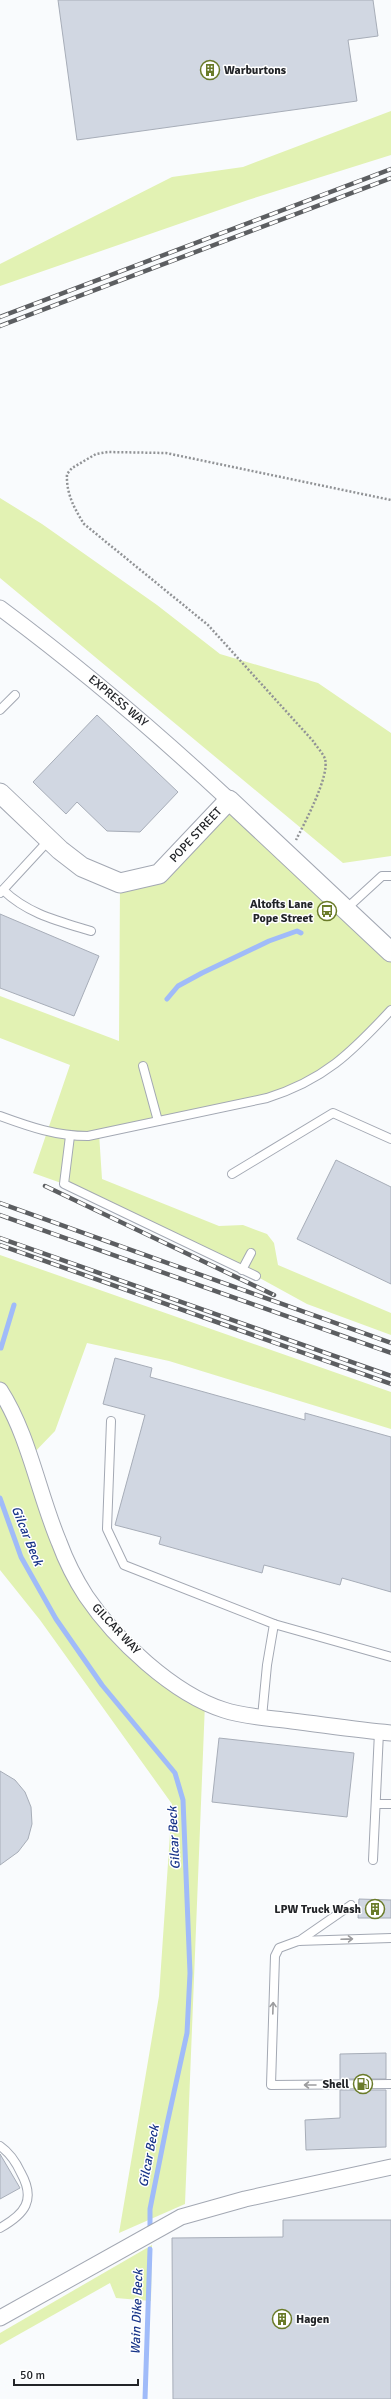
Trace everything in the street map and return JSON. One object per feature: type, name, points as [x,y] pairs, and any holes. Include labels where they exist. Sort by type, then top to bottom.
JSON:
[{"type":"street","name":"EXPRESS WAY","points":[[0,608],[60,653],[118,700],[230,800]]},
{"type":"street","name":"POPE STREET","points":[[0,794],[49,840],[82,867],[120,883],[159,874],[230,800],[391,952]]},
{"type":"street","name":"GILCAR WAY","points":[[0,1390],[20,1429],[58,1540],[70,1569],[86,1596],[129,1646],[186,1692],[205,1703],[224,1710],[262,1717],[385,1733]]},
{"type":"street","points":[[0,2318],[181,2217],[245,2199],[391,2167]]},
{"type":"lane","points":[[0,710],[15,694]]},
{"type":"lane","points":[[49,840],[1,892],[19,905],[37,914],[91,931]]},
{"type":"lane","points":[[346,909],[382,876],[391,876]]},
{"type":"lane","points":[[0,1116],[38,1130],[70,1136],[88,1136],[267,1098],[290,1090],[332,1067],[356,1048],[391,1010]]},
{"type":"lane","points":[[143,1066],[158,1121]]},
{"type":"lane","points":[[232,1174],[333,1113],[391,1139]]},
{"type":"lane","points":[[70,1136],[64,1184],[256,1276]]},
{"type":"lane","points":[[242,1270],[251,1253]]},
{"type":"lane","points":[[111,1421],[107,1529],[124,1565],[274,1624],[391,1657]]},
{"type":"lane","points":[[262,1717],[267,1665],[274,1624]]},
{"type":"lane","name":"GILCAR WAY","points":[[373,1860],[377,1804],[385,1733]]},
{"type":"lane","points":[[377,1804],[391,1804]]},
{"type":"lane","points":[[352,1905],[298,1941],[279,1948],[275,1956],[271,2085],[391,2084]]},
{"type":"lane","points":[[298,1941],[391,1938]]},
{"type":"lane","points":[[0,2146],[15,2160],[29,2190],[29,2199],[21,2211],[0,2228]]},
{"type":"path","points":[[288,855],[302,829],[319,789],[325,772],[325,759],[313,740],[208,625],[84,524],[75,509],[66,487],[67,474],[72,468],[102,453],[166,453],[391,500]]},
{"type":"green space","points":[[391,111],[391,155],[248,200],[0,286],[0,264],[172,177],[243,167]]},
{"type":"green space","points":[[0,498],[42,524],[157,605],[220,654],[318,683],[391,733],[391,856],[343,863],[0,578]]},
{"type":"green space","points":[[229,800],[391,952],[391,1010],[356,1048],[290,1090],[99,1133],[102,1179],[219,1226],[243,1225],[267,1234],[274,1243],[278,1265],[391,1313],[391,1335],[307,1304],[256,1276],[64,1184],[33,1173],[70,1065],[0,1038],[0,996],[119,1041],[120,883],[159,874]]},
{"type":"green space","points":[[0,1255],[391,1392],[391,1429],[169,1361],[87,1343],[55,1431],[29,1458],[58,1541],[107,1622],[205,1703],[185,2204],[119,2233],[159,1996],[172,1804],[40,1620],[0,1570]]},
{"type":"green space","points":[[152,2245],[151,2301],[116,2298],[110,2283],[0,2345],[0,2333]]},
{"type":"building","name":"Warburtons","points":[[58,0],[373,0],[378,36],[348,40],[357,101],[77,140]]},
{"type":"building","points":[[97,715],[178,792],[140,832],[107,831],[77,802],[66,814],[33,782]]},
{"type":"building","points":[[0,914],[99,956],[74,1016],[0,988]]},
{"type":"building","points":[[336,1160],[391,1187],[391,1284],[297,1239]]},
{"type":"building","points":[[115,1358],[152,1368],[150,1377],[305,1420],[305,1413],[391,1437],[391,1592],[342,1578],[340,1585],[264,1565],[262,1573],[159,1544],[161,1537],[115,1525],[145,1415],[103,1404]]},
{"type":"building","points":[[219,1738],[354,1753],[347,1817],[212,1802]]},
{"type":"building","points":[[0,1771],[15,1780],[25,1792],[31,1807],[32,1824],[28,1839],[18,1852],[0,1865]]},
{"type":"building","name":"LPW Truck Wash","points":[[359,1899],[391,1900],[391,1918],[358,1918]]},
{"type":"building","points":[[386,2053],[386,2079],[340,2079],[340,2054]]},
{"type":"building","points":[[340,2090],[386,2090],[386,2147],[306,2150],[305,2120],[340,2118]]},
{"type":"building","points":[[0,2154],[20,2188],[0,2199]]},
{"type":"building","name":"Hagen","points":[[283,2220],[391,2220],[391,2399],[173,2399],[172,2238],[283,2237]]},
{"type":"waterway","points":[[167,999],[178,986],[202,973],[269,941],[297,931],[301,933]]},
{"type":"waterway","points":[[1,1348],[14,1305]]},
{"type":"waterway","name":"Gilcar Beck","points":[[0,1498],[21,1557],[56,1619],[102,1685],[175,1773],[183,1800],[190,1973],[187,2033],[150,2209],[150,2226]]},
{"type":"waterway","name":"Wain Dike Beck","points":[[145,2399],[150,2249]]},
{"type":"railway","points":[[0,317],[391,169]]},
{"type":"railway","points":[[0,326],[391,178]]},
{"type":"railway","points":[[45,1186],[274,1295]]},
{"type":"railway","points":[[0,1203],[391,1343]]},
{"type":"railway","points":[[0,1215],[391,1353]]},
{"type":"railway","points":[[0,1238],[391,1376]]},
{"type":"railway","points":[[0,1245],[391,1384]]},
{"type":"place","name":"Warburtons","points":[[210,70]]},
{"type":"place","name":"Altofts Lane Pope Street","points":[[327,911]]},
{"type":"place","name":"LPW Truck Wash","points":[[375,1909]]},
{"type":"place","name":"Shell","points":[[363,2084]]},
{"type":"place","name":"Hagen","points":[[282,2319]]}]
